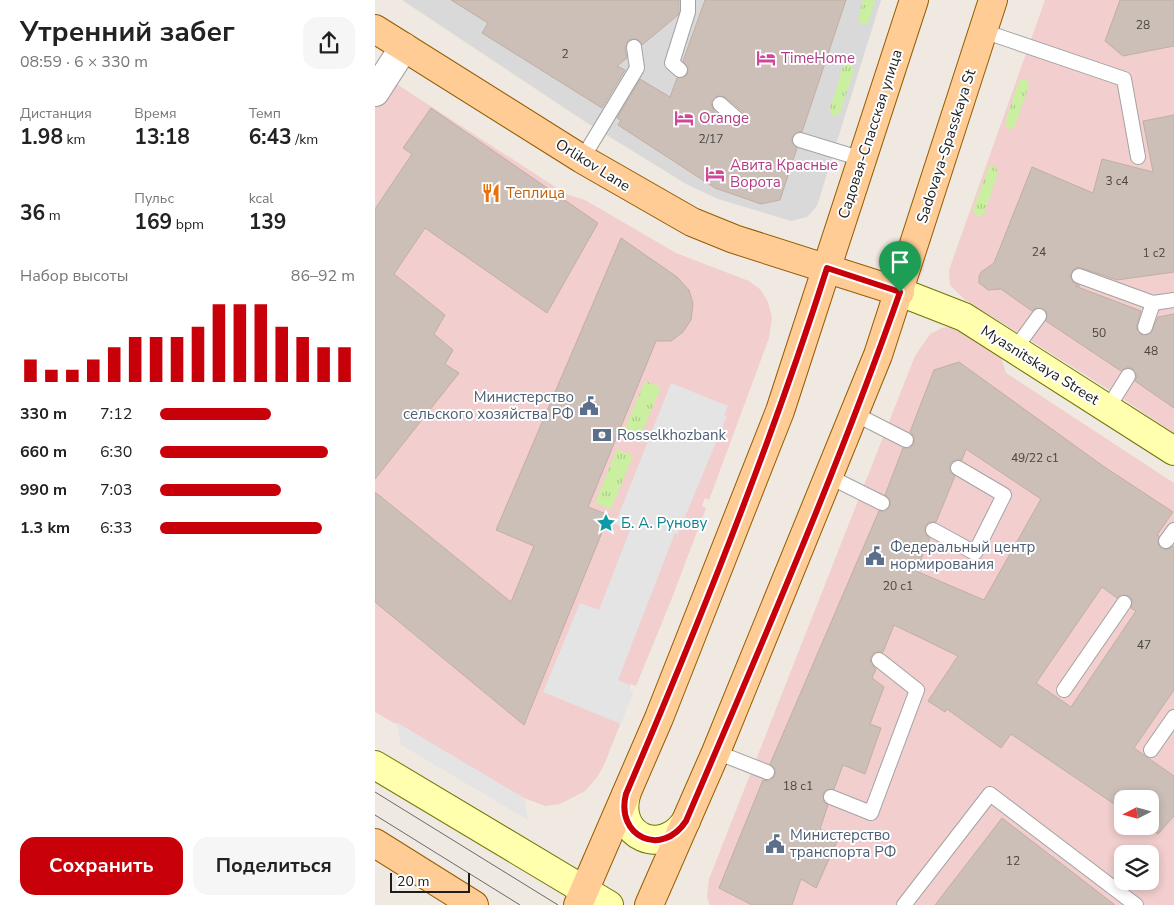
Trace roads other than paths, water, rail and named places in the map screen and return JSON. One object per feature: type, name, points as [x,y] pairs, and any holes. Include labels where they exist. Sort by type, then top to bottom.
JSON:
[{"type":"main road","name":"Садовая-Спасская улица","points":[[827,268],[915,0]]},
{"type":"main road","name":"Sadovaya-Spasskaya St","points":[[900,292],[993,0]]},
{"type":"main road","name":"Orlikov Lane","points":[[375,28],[582,159],[692,222],[734,239],[900,292]]},
{"type":"main road","points":[[582,897],[720,567],[776,420],[827,268]]},
{"type":"main road","points":[[649,905],[716,752],[830,477],[900,292]]},
{"type":"main road","points":[[375,844],[474,905]]},
{"type":"street","points":[[375,92],[404,47]]},
{"type":"street","name":"Myasnitskaya Street","points":[[900,292],[963,317],[1174,451]]},
{"type":"street","points":[[375,765],[582,897],[609,905]]},
{"type":"street","points":[[626,794],[623,806],[625,817],[630,827],[643,837],[660,840],[671,837],[680,830],[686,821]]},
{"type":"lane","points":[[680,70],[672,63],[688,12],[687,0]]},
{"type":"lane","points":[[983,31],[1123,79],[1139,157]]},
{"type":"lane","points":[[582,159],[637,68],[634,47]]},
{"type":"lane","points":[[720,104],[737,119]]},
{"type":"lane","points":[[800,140],[862,159]]},
{"type":"lane","points":[[1079,276],[1153,304],[1174,300]]},
{"type":"lane","points":[[1145,327],[1153,304]]},
{"type":"lane","points":[[1015,349],[1039,316]]},
{"type":"lane","points":[[1108,408],[1128,376]]},
{"type":"lane","points":[[855,414],[906,440]]},
{"type":"lane","points":[[933,530],[975,553],[1004,494],[958,468]]},
{"type":"lane","points":[[830,477],[882,503]]},
{"type":"lane","points":[[1063,690],[1124,603]]},
{"type":"lane","points":[[831,797],[871,813],[917,690],[879,660]]},
{"type":"lane","points":[[1151,750],[1174,717]]},
{"type":"lane","points":[[716,752],[767,772]]},
{"type":"lane","points":[[904,905],[990,794],[1136,905]]},
{"type":"tram line","points":[[375,792],[558,905]]},
{"type":"tram line","points":[[375,815],[520,905]]},
{"type":"place","name":"TimeHome","points":[[766,58]]},
{"type":"place","name":"Orange","points":[[684,118]]},
{"type":"place","name":"Авита Красные Ворота","points":[[715,174]]},
{"type":"place","name":"Теплица","points":[[491,193]]},
{"type":"place","name":"Министерство сельского хозяйства РФ","points":[[589,406]]},
{"type":"place","name":"Rosselkhozbank","points":[[602,435]]},
{"type":"place","name":"Б. А. Рунову","points":[[606,523]]},
{"type":"place","name":"Федеральный центр нормирования","points":[[875,556]]},
{"type":"place","name":"Министерство транспорта РФ","points":[[775,844]]}]
